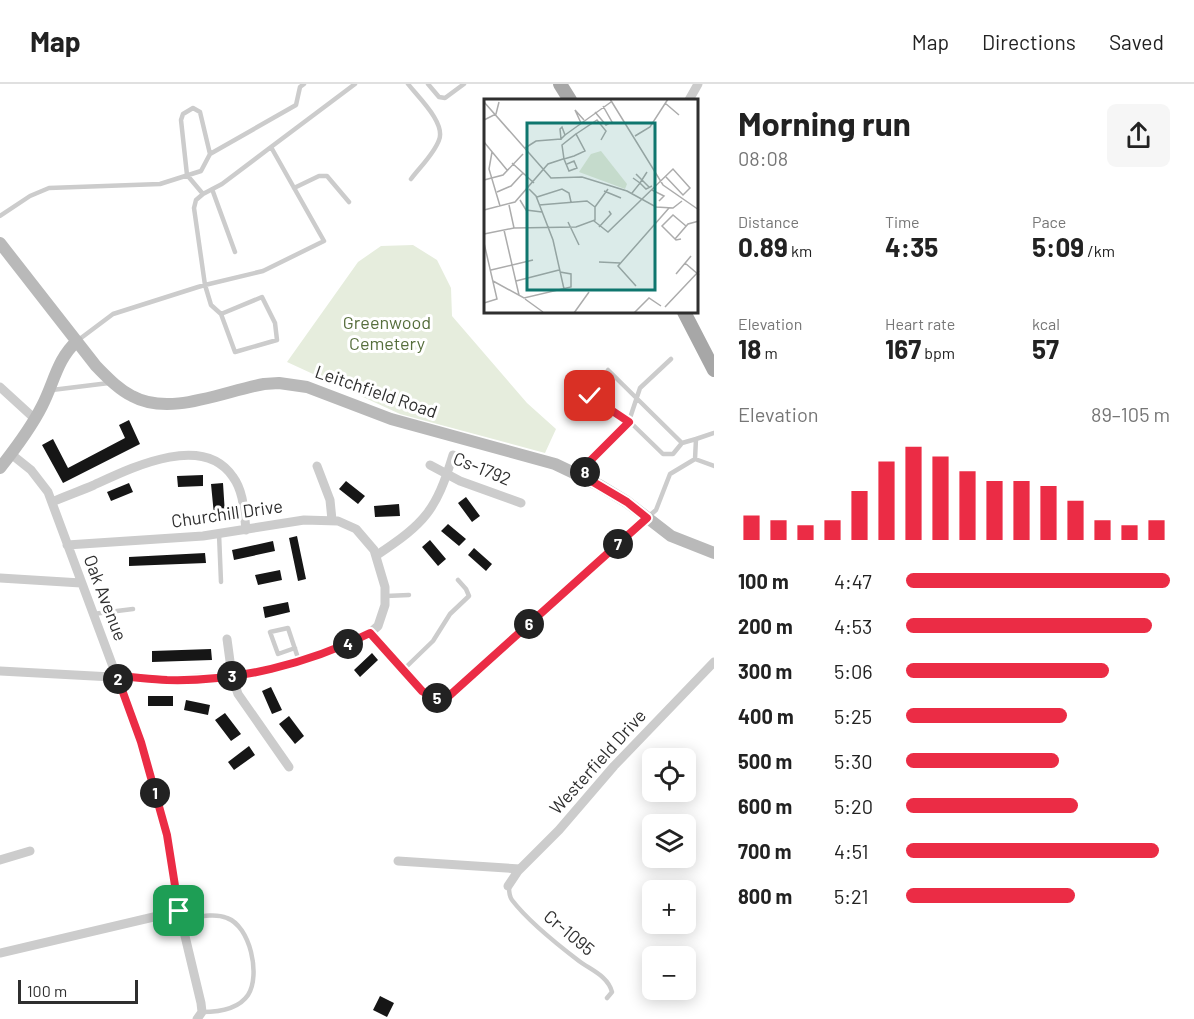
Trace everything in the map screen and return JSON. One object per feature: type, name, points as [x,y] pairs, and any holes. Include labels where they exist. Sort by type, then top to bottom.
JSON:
[{"type":"main road","points":[[560,84],[569,99]]},
{"type":"main road","points":[[685,314],[714,370]]},
{"type":"street","points":[[690,99],[698,84]]},
{"type":"street","name":"Leitchfield Road","points":[[0,243],[96,366],[131,396],[158,404],[189,402],[264,384],[300,385],[391,419],[555,464],[583,476],[627,502],[683,542],[714,553]]},
{"type":"street","points":[[0,468],[35,419],[67,350],[77,341]]},
{"type":"street","points":[[0,387],[35,419]]},
{"type":"street","name":"Oak Avenue","points":[[11,454],[37,476],[52,502],[141,742],[167,835],[200,1016]]},
{"type":"street","points":[[0,671],[168,680],[232,676],[299,661],[342,647],[370,633],[381,621],[386,596],[377,555],[409,533],[424,519],[439,495],[453,455]]},
{"type":"street","points":[[52,502],[152,461],[169,457],[195,456],[213,460],[232,476],[242,496],[246,530]]},
{"type":"street","name":"Cs-1792","points":[[430,465],[521,503]]},
{"type":"street","points":[[317,466],[330,500],[332,520]]},
{"type":"street","points":[[370,633],[428,696],[441,698],[449,696],[647,518]]},
{"type":"street","name":"Churchill Drive","points":[[67,545],[219,534],[304,520],[332,520],[356,529],[377,555]]},
{"type":"street","points":[[0,578],[81,583]]},
{"type":"street","points":[[227,639],[232,676],[242,701],[289,767]]},
{"type":"street","name":"Westerfield Drive","points":[[508,886],[520,869],[559,830],[615,765],[714,662]]},
{"type":"street","points":[[0,860],[30,851]]},
{"type":"street","points":[[399,861],[520,869]]},
{"type":"street","points":[[0,953],[180,916]]},
{"type":"lane","points":[[221,314],[262,297],[275,323],[277,340],[235,352],[221,314],[210,304],[205,285],[194,208],[196,200],[355,84]]},
{"type":"lane","points":[[408,84],[439,123],[441,132],[439,142],[411,179]]},
{"type":"lane","points":[[428,84],[439,97],[445,98],[464,84]]},
{"type":"lane","points":[[0,216],[30,196],[49,188],[160,184],[201,171],[210,154],[296,105],[301,85]]},
{"type":"lane","points":[[203,194],[187,175],[181,120],[183,114],[192,108],[200,112],[210,154]]},
{"type":"lane","points":[[77,341],[113,314],[205,285],[263,271],[324,241],[271,147]]},
{"type":"lane","points":[[294,188],[318,176],[327,176],[349,202]]},
{"type":"lane","points":[[212,189],[235,252]]},
{"type":"lane","points":[[583,476],[590,461],[629,422],[640,388],[671,359]]},
{"type":"lane","points":[[608,370],[682,443]]},
{"type":"lane","points":[[49,390],[112,382]]},
{"type":"lane","points":[[590,396],[629,422],[663,454],[673,454],[682,443],[714,433]]},
{"type":"lane","points":[[695,459],[696,439]]},
{"type":"lane","points":[[695,459],[714,466]]},
{"type":"lane","points":[[647,518],[656,510],[670,474],[695,459]]},
{"type":"lane","points":[[219,534],[221,582]]},
{"type":"lane","points":[[403,670],[433,640],[450,614],[469,596],[458,580]]},
{"type":"lane","points":[[386,596],[410,595]]},
{"type":"lane","points":[[93,614],[133,609]]},
{"type":"lane","points":[[295,648],[278,654],[270,632],[288,628],[295,648],[299,661]]},
{"type":"lane","name":"Cr-1095","points":[[508,886],[511,899],[531,920],[558,945],[603,977],[610,985],[612,992],[607,998]]},
{"type":"lane","points":[[180,916],[228,918],[241,928],[250,948],[254,975],[249,995],[228,1009],[200,1016]]},
{"type":"green space","name":"Greenwood Cemetery","points":[[413,245],[437,260],[451,288],[452,316],[527,403],[556,429],[545,453],[400,414],[287,362],[358,262],[381,246]]},
{"type":"building","points":[[129,420],[140,444],[63,483],[42,445],[53,439],[68,468],[125,438],[119,425]]},
{"type":"building","points":[[203,475],[203,486],[178,487],[177,476]]},
{"type":"building","points":[[346,481],[365,496],[358,504],[339,489]]},
{"type":"building","points":[[129,483],[133,492],[111,501],[107,492]]},
{"type":"building","points":[[223,483],[225,514],[214,515],[211,484]]},
{"type":"building","points":[[466,497],[480,516],[472,522],[458,503]]},
{"type":"building","points":[[399,504],[400,516],[375,517],[374,506]]},
{"type":"building","points":[[448,524],[466,539],[459,546],[441,531]]},
{"type":"building","points":[[297,536],[306,579],[298,581],[289,538]]},
{"type":"building","points":[[430,540],[446,559],[438,566],[422,547]]},
{"type":"building","points":[[273,541],[275,551],[234,560],[232,550]]},
{"type":"building","points":[[474,548],[492,564],[486,571],[468,555]]},
{"type":"building","points":[[205,553],[206,563],[129,566],[129,557]]},
{"type":"building","points":[[280,570],[282,580],[258,585],[255,575]]},
{"type":"building","points":[[288,602],[290,612],[265,618],[263,607]]},
{"type":"building","points":[[211,649],[212,660],[152,662],[152,651]]},
{"type":"building","points":[[372,653],[378,660],[360,677],[354,670]]},
{"type":"building","points":[[271,687],[282,710],[272,714],[262,691]]},
{"type":"building","points":[[148,696],[173,696],[173,706],[148,706]]},
{"type":"building","points":[[186,700],[210,705],[208,715],[184,710]]},
{"type":"building","points":[[225,713],[241,734],[231,741],[215,720]]},
{"type":"building","points":[[289,716],[304,736],[295,744],[279,724]]},
{"type":"building","points":[[249,746],[255,755],[234,770],[228,762]]},
{"type":"building","points":[[380,996],[394,1003],[387,1017],[373,1010]]},
{"type":"route","points":[[179,911],[167,835],[141,742],[117,676],[168,680],[232,676],[273,669],[309,659],[342,647],[370,633],[428,696],[434,698],[449,696],[647,518],[627,502],[583,476],[590,461],[629,422],[590,396]]}]
